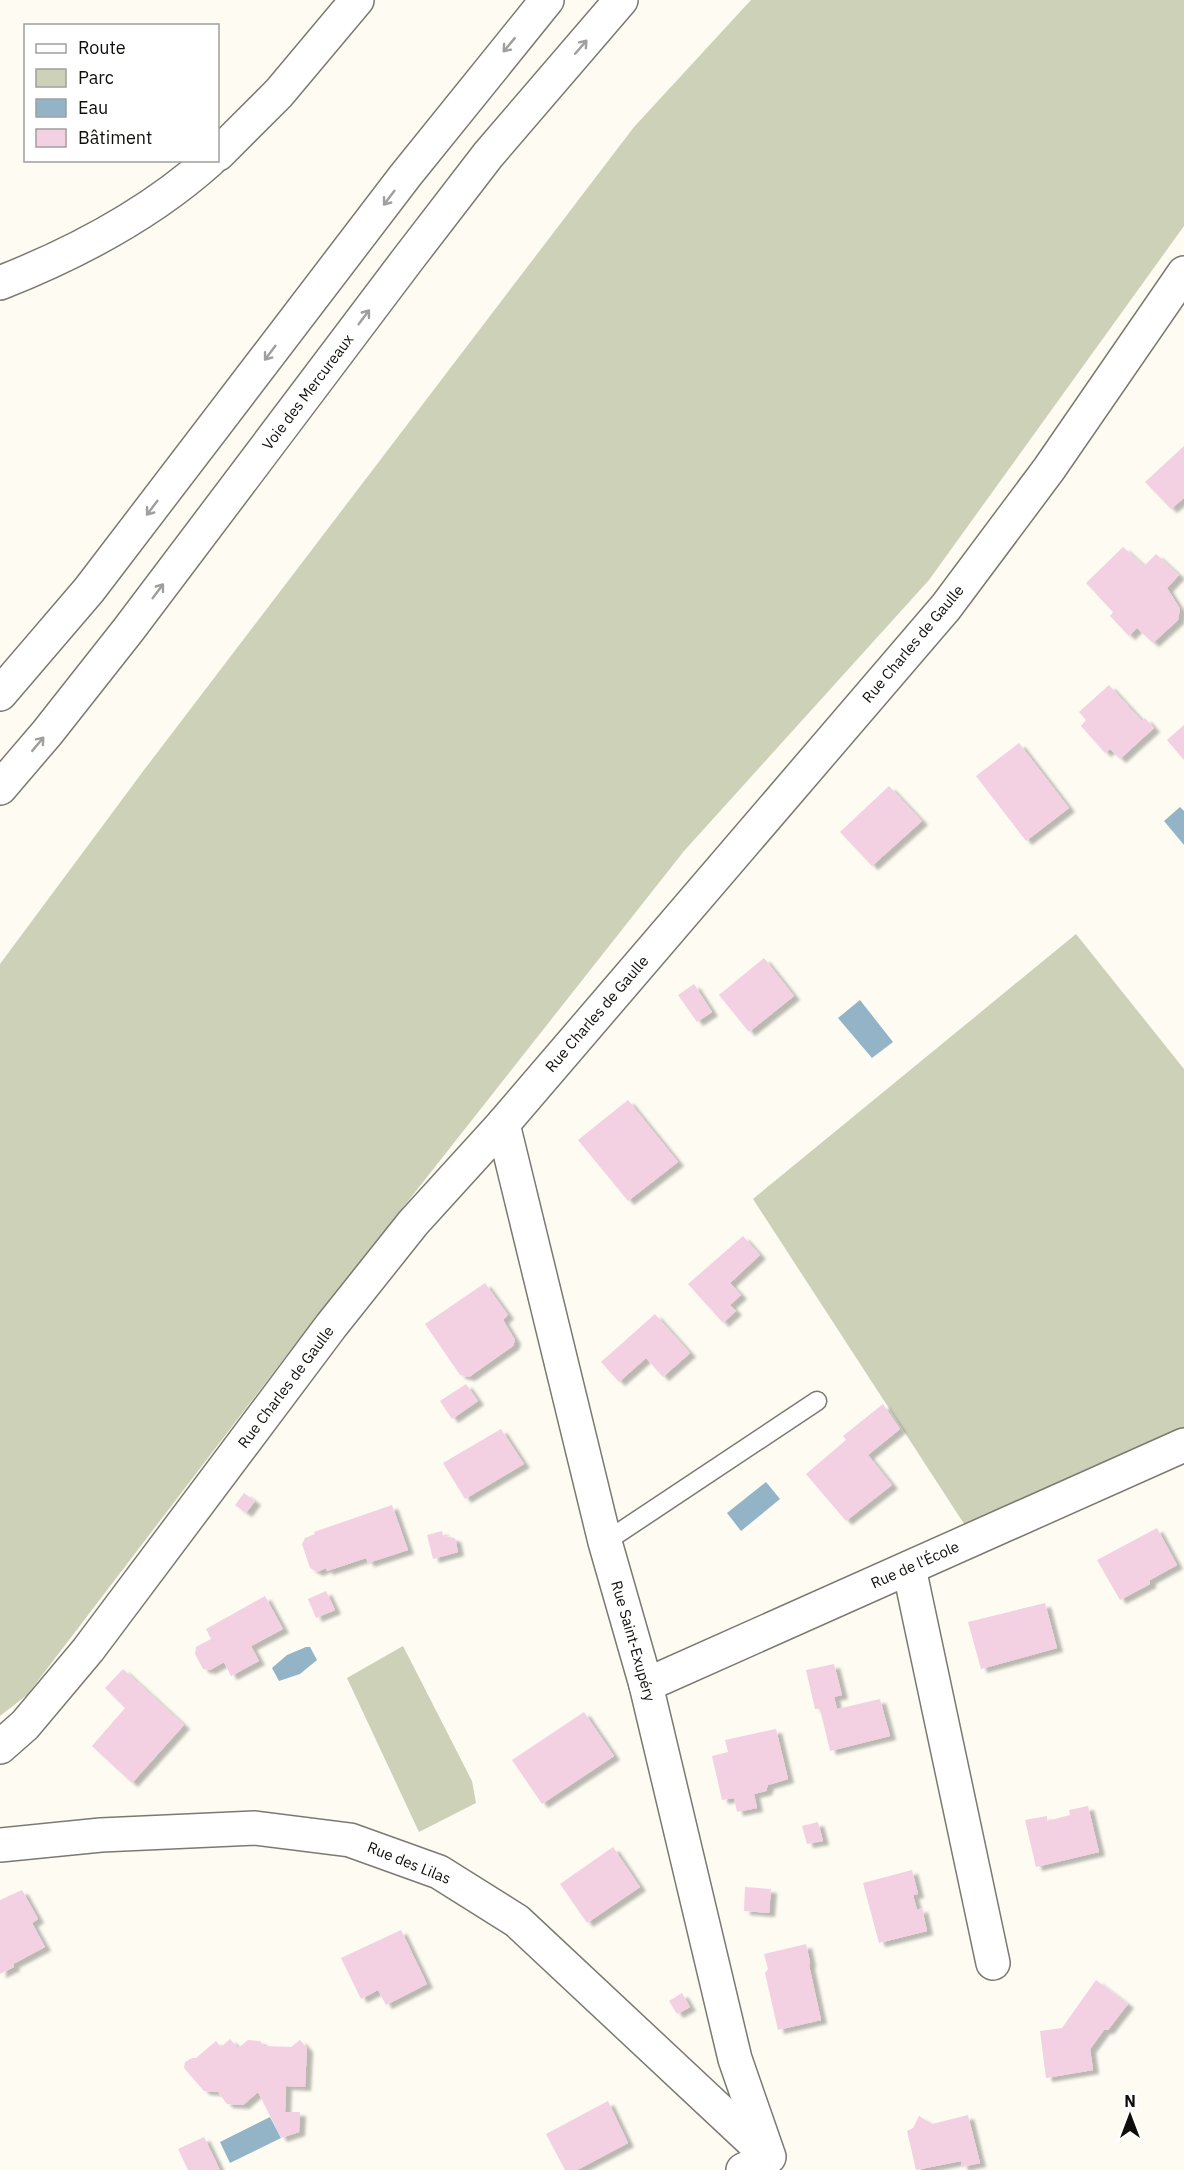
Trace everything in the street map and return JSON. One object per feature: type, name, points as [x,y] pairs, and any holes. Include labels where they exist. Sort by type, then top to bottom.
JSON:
[{"type":"main road","points":[[219,153],[279,93],[357,0]]},
{"type":"main road","points":[[0,694],[89,590],[405,176],[547,0]]},
{"type":"main road","name":"Voie des Mercureaux","points":[[0,788],[54,725],[129,629],[481,163],[621,0]]},
{"type":"main road","points":[[0,283],[73,252],[110,232],[173,190],[208,162]]},
{"type":"main road","name":"Rue Charles de Gaulle","points":[[0,1747],[25,1725],[88,1650],[346,1307],[413,1223],[503,1124],[946,608],[1048,469],[1184,273]]},
{"type":"main road","name":"Rue Saint-Exupéry","points":[[503,1124],[605,1542],[646,1685],[735,2059],[765,2166]]},
{"type":"main road","name":"Rue de l'École","points":[[646,1685],[1184,1445]]},
{"type":"main road","points":[[909,1568],[993,1963]]},
{"type":"main road","name":"Rue des Lilas","points":[[0,1845],[101,1835],[255,1828],[350,1840],[439,1872],[517,1920],[765,2166]]},
{"type":"lane","points":[[605,1542],[817,1401]]},
{"type":"green space","points":[[751,0],[1184,0],[1184,226],[929,580],[684,851],[282,1361],[27,1695],[0,1716],[0,964],[144,770],[634,127]]},
{"type":"green space","points":[[1076,934],[1184,1069],[1184,1430],[970,1533],[753,1199]]},
{"type":"green space","points":[[403,1646],[472,1781],[476,1803],[419,1832],[347,1678]]},
{"type":"water","points":[[1180,807],[1184,811],[1184,845],[1164,821]]},
{"type":"water","points":[[860,1000],[893,1042],[872,1058],[838,1018]]},
{"type":"water","points":[[766,1482],[780,1499],[741,1531],[727,1513]]},
{"type":"water","points":[[310,1647],[317,1660],[300,1674],[279,1681],[272,1668],[287,1655]]},
{"type":"water","points":[[270,2117],[281,2138],[230,2163],[220,2142]]},
{"type":"building","points":[[1184,446],[1184,498],[1171,509],[1145,482]]},
{"type":"building","points":[[1123,547],[1144,566],[1156,554],[1179,575],[1167,588],[1180,609],[1178,620],[1153,643],[1137,628],[1129,636],[1110,616],[1113,612],[1086,583]]},
{"type":"building","points":[[1109,685],[1142,721],[1145,718],[1154,728],[1120,759],[1110,749],[1105,753],[1081,726],[1086,720],[1079,712]]},
{"type":"building","points":[[1184,725],[1184,760],[1167,740]]},
{"type":"building","points":[[1019,743],[1069,808],[1026,841],[976,776]]},
{"type":"building","points":[[889,786],[922,821],[872,866],[840,832]]},
{"type":"building","points":[[764,958],[794,996],[749,1032],[719,995]]},
{"type":"building","points":[[694,984],[712,1012],[697,1022],[678,995]]},
{"type":"building","points":[[628,1100],[678,1162],[628,1201],[578,1140]]},
{"type":"building","points":[[743,1236],[760,1255],[730,1283],[741,1295],[730,1305],[736,1311],[723,1323],[688,1284]]},
{"type":"building","points":[[485,1283],[508,1315],[503,1320],[515,1340],[513,1346],[469,1377],[460,1375],[425,1324]]},
{"type":"building","points":[[655,1314],[690,1353],[663,1377],[646,1358],[619,1382],[601,1362]]},
{"type":"building","points":[[466,1384],[478,1401],[452,1419],[440,1401]]},
{"type":"building","points":[[883,1404],[900,1429],[868,1455],[892,1485],[846,1521],[806,1474],[846,1440],[843,1436]]},
{"type":"building","points":[[501,1429],[524,1464],[465,1499],[443,1463]]},
{"type":"building","points":[[244,1493],[255,1501],[246,1513],[235,1505]]},
{"type":"building","points":[[392,1505],[408,1550],[368,1563],[366,1558],[327,1571],[326,1568],[317,1572],[310,1568],[302,1544],[305,1538],[315,1534],[314,1532]]},
{"type":"building","points":[[1157,1528],[1177,1565],[1150,1580],[1150,1584],[1120,1600],[1097,1560]]},
{"type":"building","points":[[442,1531],[443,1536],[455,1538],[458,1552],[433,1559],[427,1535]]},
{"type":"building","points":[[326,1591],[335,1610],[316,1618],[308,1599]]},
{"type":"building","points":[[265,1596],[283,1629],[251,1646],[259,1661],[231,1676],[224,1662],[210,1670],[203,1669],[195,1654],[196,1647],[211,1639],[206,1629]]},
{"type":"building","points":[[1045,1603],[1057,1648],[981,1669],[968,1622]]},
{"type":"building","points":[[834,1664],[842,1695],[834,1697],[837,1709],[880,1699],[890,1736],[830,1751],[820,1709],[815,1709],[806,1670]]},
{"type":"building","points":[[123,1669],[184,1725],[132,1783],[92,1746],[125,1708],[105,1688]]},
{"type":"building","points":[[584,1712],[614,1756],[542,1804],[512,1760]]},
{"type":"building","points":[[776,1729],[788,1779],[768,1785],[766,1791],[754,1794],[757,1808],[737,1812],[734,1798],[722,1800],[712,1756],[728,1752],[725,1740]]},
{"type":"building","points":[[1088,1806],[1099,1852],[1036,1867],[1025,1820],[1047,1816],[1047,1821],[1070,1815],[1069,1810]]},
{"type":"building","points":[[818,1822],[823,1841],[807,1844],[802,1826]]},
{"type":"building","points":[[613,1847],[640,1887],[587,1923],[560,1884]]},
{"type":"building","points":[[912,1870],[918,1894],[913,1895],[917,1910],[922,1908],[927,1931],[879,1943],[863,1883]]},
{"type":"building","points":[[745,1887],[771,1889],[769,1913],[744,1911]]},
{"type":"building","points":[[22,1890],[38,1919],[32,1923],[45,1947],[13,1964],[14,1967],[0,1974],[0,1900]]},
{"type":"building","points":[[401,1930],[427,1984],[386,2005],[378,1990],[361,1999],[341,1958]]},
{"type":"building","points":[[806,1944],[821,2020],[778,2030],[765,1973],[768,1969],[764,1954]]},
{"type":"building","points":[[1096,1980],[1128,2004],[1090,2049],[1093,2070],[1046,2078],[1040,2031],[1062,2028]]},
{"type":"building","points":[[682,1993],[690,2007],[677,2014],[669,2001]]},
{"type":"building","points":[[230,2039],[238,2048],[248,2040],[260,2041],[264,2046],[291,2047],[300,2040],[307,2048],[305,2087],[286,2086],[285,2112],[300,2112],[299,2132],[281,2138],[258,2092],[243,2105],[227,2104],[218,2092],[204,2091],[184,2068],[185,2062],[196,2058],[216,2041],[221,2047]]},
{"type":"building","points":[[608,2101],[628,2143],[577,2170],[565,2170],[546,2134]]},
{"type":"building","points":[[968,2115],[980,2163],[962,2167],[961,2161],[916,2170],[907,2131],[913,2128],[919,2116],[932,2124]]},
{"type":"building","points":[[204,2137],[220,2170],[188,2170],[178,2149]]}]
